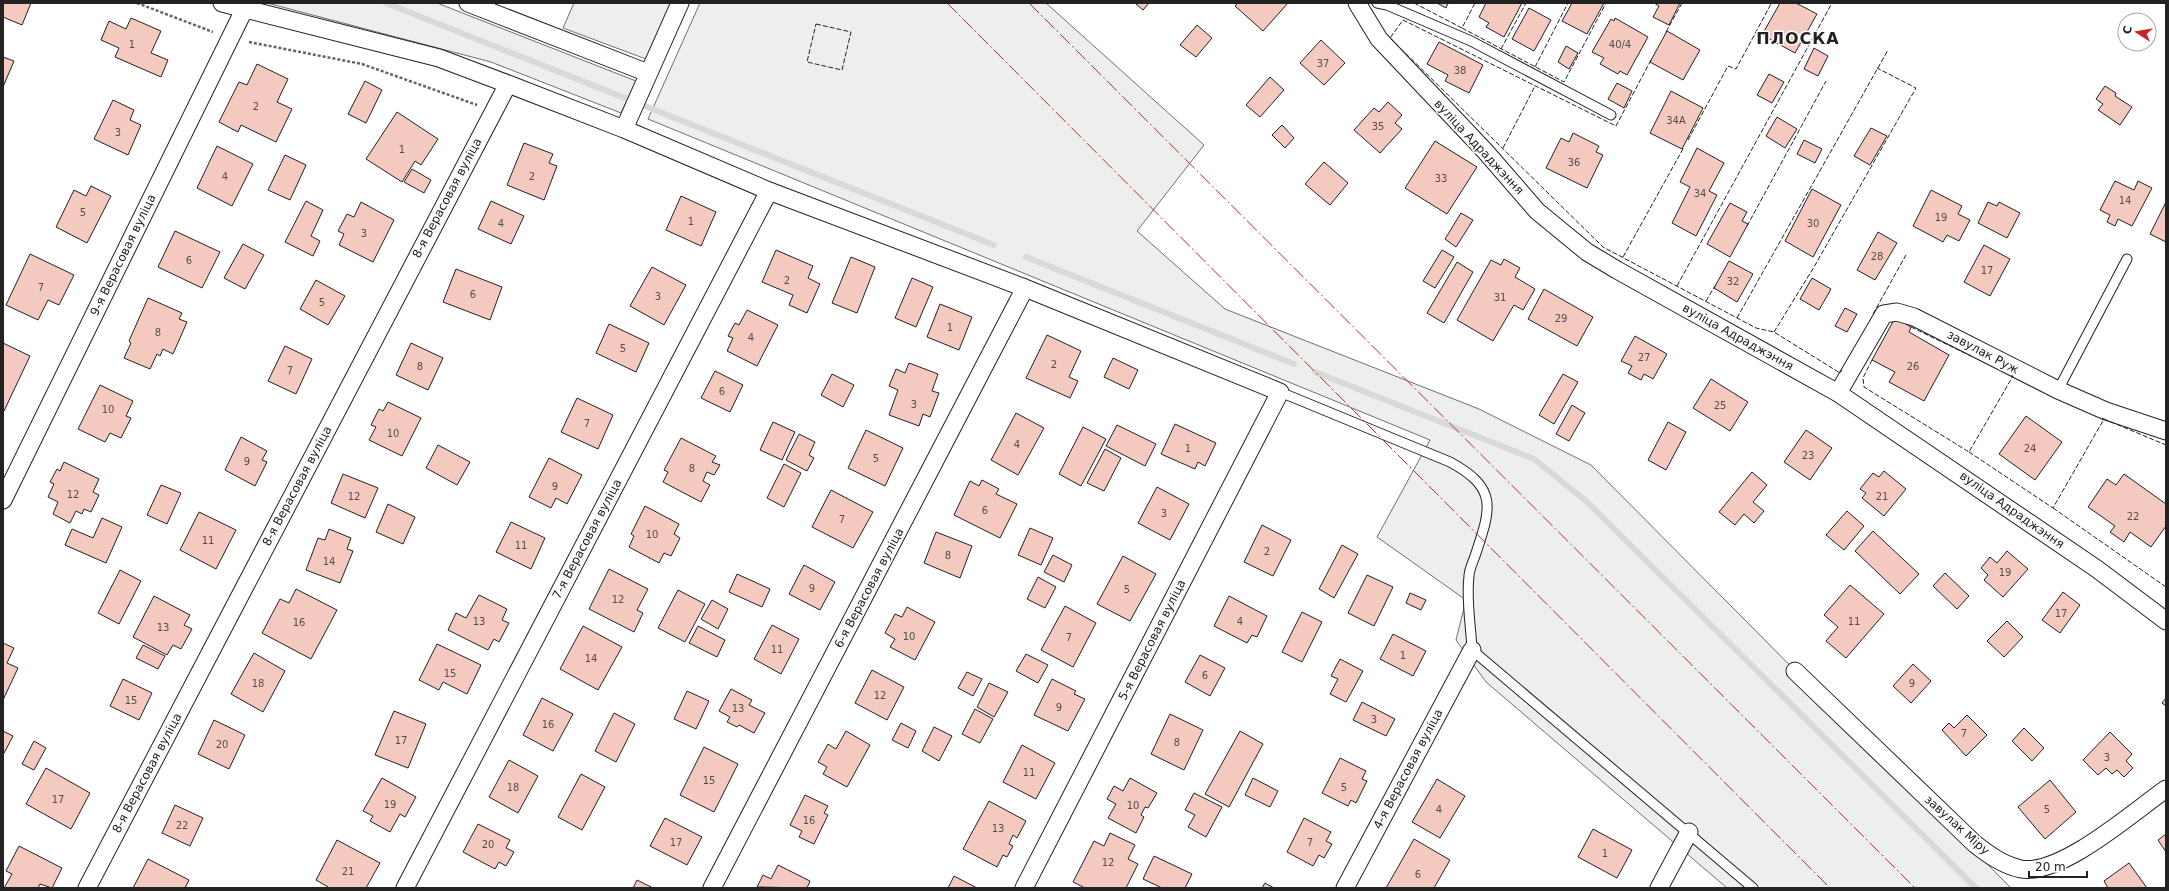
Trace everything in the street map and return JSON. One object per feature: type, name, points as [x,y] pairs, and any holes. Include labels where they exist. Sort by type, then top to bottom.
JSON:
[{"type":"street","points":[[222,3],[244,10],[439,58],[508,84],[627,123],[769,191],[1025,288],[1280,392]]},
{"type":"street","points":[[468,3],[646,79]]},
{"type":"street","points":[[627,123],[680,3]]},
{"type":"street","name":"вуліца Адраджэння","points":[[1356,3],[1378,39],[1485,151],[1537,211],[1586,252],[1838,393],[2097,569],[2166,621]]},
{"type":"street","name":"9-я Верасовая вуліца","points":[[3,500],[244,10]]},
{"type":"street","name":"8-я Верасовая вуліца","points":[[87,888],[508,84]]},
{"type":"street","name":"7-я Верасовая вуліца","points":[[405,888],[769,191]]},
{"type":"street","name":"6-я Верасовая вуліца","points":[[712,888],[1025,288]]},
{"type":"street","name":"завулак Руж","points":[[1838,393],[1884,314],[1897,312],[1927,323],[2058,390],[2106,411],[2166,431]]},
{"type":"street","name":"5-я Верасовая вуліца","points":[[1024,888],[1280,392]]},
{"type":"street","name":"4-я Верасовая вуліца","points":[[1345,888],[1472,650]]},
{"type":"street","name":"завулак Міру","points":[[1795,671],[1975,844],[1990,856],[2021,869],[2034,869],[2066,859],[2166,789]]},
{"type":"street","points":[[1659,888],[1689,832]]},
{"type":"lane","points":[[1377,3],[1387,5],[1471,41],[1611,115]]},
{"type":"lane","points":[[2058,390],[2127,259]]},
{"type":"lane","points":[[1280,392],[1450,462],[1475,479],[1483,489],[1488,502],[1487,516],[1468,576],[1472,650],[1689,832],[1753,888]]},
{"type":"path","points":[[137,3],[230,38],[362,64],[493,111]]},
{"type":"shaded area","points":[[267,3],[437,3],[636,81],[621,113],[491,62]]},
{"type":"shaded area","points":[[574,3],[671,3],[646,59],[563,28]]},
{"type":"shaded area","points":[[700,3],[1046,3],[1204,145],[1137,231],[1225,309],[1479,409],[1591,465],[2011,888],[1727,888],[1486,682],[1456,640],[1466,600],[1377,537],[1430,440],[648,119]]},
{"type":"building","points":[[3,3],[31,3],[22,25],[3,17]]},
{"type":"building","points":[[1135,3],[1149,3],[1143,10]]},
{"type":"building","points":[[1238,3],[1288,3],[1263,31],[1235,6]]},
{"type":"building","points":[[1437,3],[1448,3],[1446,8]]},
{"type":"building","points":[[1486,3],[1522,3],[1504,37],[1486,27],[1489,23],[1479,17]]},
{"type":"building","points":[[1572,3],[1604,3],[1587,34],[1562,21]]},
{"type":"building","points":[[1654,3],[1680,3],[1669,25],[1653,17],[1659,6]]},
{"type":"building","points":[[1780,3],[1796,3],[1817,14],[1795,53],[1762,35]]},
{"type":"building","points":[[1529,8],[1551,20],[1534,51],[1512,39]]},
{"type":"building","points":[[131,18],[161,31],[151,53],[168,60],[161,77],[115,57],[119,48],[101,40],[109,21],[126,29]]},
{"type":"building","points":[[1615,18],[1648,37],[1627,75],[1620,71],[1618,74],[1600,64],[1604,58],[1592,52],[1611,19],[1614,21]]},
{"type":"building","points":[[1197,25],[1212,38],[1196,57],[1180,45]]},
{"type":"building","points":[[1667,31],[1700,50],[1683,80],[1650,62]]},
{"type":"building","points":[[1321,40],[1345,63],[1324,85],[1300,63]]},
{"type":"building","points":[[1439,42],[1483,65],[1469,93],[1445,81],[1448,75],[1427,64]]},
{"type":"building","points":[[1566,46],[1578,53],[1569,69],[1558,62]]},
{"type":"building","points":[[1814,48],[1828,56],[1818,76],[1804,69]]},
{"type":"building","points":[[3,57],[14,61],[3,87]]},
{"type":"building","points":[[257,64],[288,79],[277,102],[292,109],[276,142],[241,125],[238,132],[219,122],[239,82],[247,85]]},
{"type":"building","points":[[1769,74],[1784,82],[1772,103],[1757,95]]},
{"type":"building","points":[[1270,77],[1284,90],[1260,117],[1246,105]]},
{"type":"building","points":[[365,81],[382,90],[366,123],[348,114]]},
{"type":"building","points":[[1617,83],[1632,91],[1624,108],[1608,99]]},
{"type":"building","points":[[2105,86],[2116,93],[2115,96],[2132,107],[2120,125],[2098,110],[2103,104],[2096,99]]},
{"type":"building","points":[[1671,91],[1703,108],[1682,149],[1650,133]]},
{"type":"building","points":[[113,100],[134,110],[130,120],[141,125],[128,155],[94,139]]},
{"type":"building","points":[[1388,102],[1402,115],[1395,123],[1402,129],[1380,153],[1354,130],[1374,108],[1379,112]]},
{"type":"building","points":[[397,112],[438,139],[421,165],[415,161],[402,182],[366,159]]},
{"type":"building","points":[[1777,117],[1797,129],[1785,148],[1766,136]]},
{"type":"building","points":[[1282,125],[1294,138],[1285,148],[1272,135]]},
{"type":"building","points":[[1871,128],[1887,136],[1870,165],[1854,156]]},
{"type":"building","points":[[1573,133],[1599,146],[1596,152],[1603,155],[1587,188],[1546,168],[1561,138],[1569,142]]},
{"type":"building","points":[[1804,140],[1822,149],[1815,163],[1797,154]]},
{"type":"building","points":[[1435,141],[1477,167],[1447,214],[1405,188]]},
{"type":"building","points":[[524,143],[553,154],[549,163],[557,166],[544,200],[507,185]]},
{"type":"building","points":[[217,146],[253,164],[232,206],[197,188]]},
{"type":"building","points":[[1697,148],[1724,163],[1709,191],[1717,195],[1696,236],[1672,223],[1690,187],[1680,182]]},
{"type":"building","points":[[285,155],[306,165],[290,200],[268,190]]},
{"type":"building","points":[[1324,162],[1348,183],[1330,205],[1305,184]]},
{"type":"building","points":[[412,169],[431,180],[424,193],[404,182]]},
{"type":"building","points":[[2115,181],[2134,190],[2138,181],[2152,188],[2132,226],[2118,219],[2115,226],[2107,222],[2110,215],[2100,210]]},
{"type":"building","points":[[91,186],[111,196],[87,243],[56,227],[74,190],[86,196]]},
{"type":"building","points":[[1812,189],[1841,205],[1813,257],[1785,241]]},
{"type":"building","points":[[1931,190],[1962,206],[1958,214],[1970,220],[1959,241],[1947,235],[1943,242],[1913,226]]},
{"type":"building","points":[[681,196],[716,212],[701,246],[666,230]]},
{"type":"building","points":[[306,201],[323,210],[311,236],[320,241],[313,256],[285,242]]},
{"type":"building","points":[[491,201],[524,216],[511,244],[478,229]]},
{"type":"building","points":[[361,202],[394,220],[373,262],[339,245],[344,234],[338,231],[347,214],[354,217]]},
{"type":"building","points":[[1988,202],[1997,206],[1999,202],[2020,213],[2007,238],[1978,223]]},
{"type":"building","points":[[2166,202],[2166,242],[2150,234]]},
{"type":"building","points":[[1730,203],[1747,212],[1742,221],[1748,224],[1730,257],[1707,244]]},
{"type":"building","points":[[1461,213],[1473,220],[1456,247],[1445,239]]},
{"type":"building","points":[[175,231],[220,252],[202,288],[158,267]]},
{"type":"building","points":[[1878,232],[1897,243],[1875,280],[1857,270]]},
{"type":"building","points":[[243,244],[264,255],[245,289],[224,278]]},
{"type":"building","points":[[1984,245],[2010,259],[1990,296],[1964,282]]},
{"type":"building","points":[[776,250],[813,266],[808,278],[820,284],[807,313],[789,305],[793,295],[762,282]]},
{"type":"building","points":[[1442,250],[1454,257],[1435,288],[1423,281]]},
{"type":"building","points":[[30,254],[74,275],[59,305],[48,300],[38,320],[6,305]]},
{"type":"building","points":[[851,257],[875,267],[857,313],[832,303]]},
{"type":"building","points":[[1504,259],[1520,268],[1515,277],[1535,289],[1523,310],[1514,305],[1493,341],[1457,320],[1491,260],[1501,265]]},
{"type":"building","points":[[1729,261],[1753,274],[1737,302],[1714,288]]},
{"type":"building","points":[[1457,262],[1473,272],[1444,323],[1427,313]]},
{"type":"building","points":[[652,267],[686,285],[664,325],[630,306]]},
{"type":"building","points":[[456,269],[502,287],[490,320],[443,302]]},
{"type":"building","points":[[912,278],[933,287],[916,327],[895,318]]},
{"type":"building","points":[[1812,278],[1831,289],[1819,310],[1800,299]]},
{"type":"building","points":[[316,280],[345,296],[328,325],[300,309]]},
{"type":"building","points":[[1544,289],[1593,317],[1577,346],[1528,319]]},
{"type":"building","points":[[148,298],[182,313],[179,319],[187,322],[173,354],[163,349],[160,356],[157,354],[150,369],[124,358],[131,343],[129,341]]},
{"type":"building","points":[[940,304],[972,317],[959,350],[927,337]]},
{"type":"building","points":[[1845,308],[1857,314],[1847,332],[1835,326]]},
{"type":"building","points":[[747,310],[778,325],[757,366],[727,351],[733,338],[728,336],[735,323],[739,325]]},
{"type":"building","points":[[1895,318],[1911,327],[1909,332],[1949,355],[1924,401],[1889,382],[1895,372],[1872,360]]},
{"type":"building","points":[[609,324],[649,343],[636,372],[596,353]]},
{"type":"building","points":[[1047,335],[1081,351],[1069,377],[1078,381],[1070,398],[1026,378]]},
{"type":"building","points":[[1635,336],[1667,354],[1653,379],[1644,374],[1641,380],[1628,373],[1632,366],[1621,361]]},
{"type":"building","points":[[3,343],[30,356],[4,411],[3,411]]},
{"type":"building","points":[[411,343],[443,358],[428,390],[396,375]]},
{"type":"building","points":[[285,346],[312,359],[296,394],[268,381]]},
{"type":"building","points":[[1113,358],[1138,370],[1129,389],[1104,377]]},
{"type":"building","points":[[909,363],[938,374],[932,391],[939,393],[930,417],[923,414],[919,426],[889,415],[898,390],[889,386],[896,369],[905,373]]},
{"type":"building","points":[[715,371],[743,385],[730,412],[701,398]]},
{"type":"building","points":[[832,374],[854,385],[843,407],[821,395]]},
{"type":"building","points":[[1563,374],[1578,382],[1554,424],[1539,415]]},
{"type":"building","points":[[1711,379],[1748,402],[1730,431],[1693,408]]},
{"type":"building","points":[[100,385],[133,401],[126,416],[131,418],[121,438],[110,433],[105,442],[78,429]]},
{"type":"building","points":[[577,398],[613,415],[598,449],[561,432]]},
{"type":"building","points":[[388,402],[421,418],[402,456],[369,440],[376,427],[371,425],[379,409],[383,411]]},
{"type":"building","points":[[1572,405],[1585,413],[1569,441],[1556,434]]},
{"type":"building","points":[[1016,413],[1044,428],[1018,475],[991,460]]},
{"type":"building","points":[[2026,416],[2062,442],[2035,480],[1999,454]]},
{"type":"building","points":[[773,422],[795,432],[782,460],[760,450]]},
{"type":"building","points":[[1668,422],[1686,432],[1666,470],[1648,460]]},
{"type":"building","points":[[1175,424],[1216,443],[1205,466],[1198,462],[1195,469],[1161,454]]},
{"type":"building","points":[[1117,425],[1156,444],[1145,466],[1106,446]]},
{"type":"building","points":[[1083,427],[1106,439],[1081,486],[1059,474]]},
{"type":"building","points":[[866,430],[903,448],[885,486],[848,468]]},
{"type":"building","points":[[1806,430],[1832,448],[1810,480],[1784,462]]},
{"type":"building","points":[[799,434],[815,442],[809,455],[814,458],[807,471],[786,460]]},
{"type":"building","points":[[241,437],[267,451],[262,460],[267,462],[255,486],[225,470]]},
{"type":"building","points":[[681,438],[716,456],[712,462],[720,465],[714,475],[707,472],[703,481],[710,485],[701,502],[663,482],[668,472],[664,470]]},
{"type":"building","points":[[438,445],[470,462],[457,485],[426,468]]},
{"type":"building","points":[[1105,449],[1121,458],[1104,491],[1087,483]]},
{"type":"building","points":[[549,458],[582,475],[567,504],[556,498],[551,508],[529,497]]},
{"type":"building","points":[[64,462],[99,479],[93,492],[99,495],[91,512],[84,509],[82,514],[76,511],[70,523],[53,514],[58,502],[48,497],[54,484],[50,482],[57,469],[60,471]]},
{"type":"building","points":[[784,464],[801,473],[784,507],[767,498]]},
{"type":"building","points":[[1884,471],[1906,489],[1884,516],[1862,498],[1866,493],[1860,489],[1873,473],[1879,477]]},
{"type":"building","points":[[1752,472],[1767,485],[1753,502],[1764,511],[1754,523],[1744,514],[1735,525],[1719,512]]},
{"type":"building","points":[[343,474],[378,488],[365,518],[331,503]]},
{"type":"building","points":[[2124,474],[2166,504],[2166,526],[2151,547],[2130,532],[2124,542],[2110,532],[2115,526],[2088,507],[2107,479],[2116,485]]},
{"type":"building","points":[[982,480],[999,489],[996,494],[1017,504],[1000,538],[954,515],[970,481],[979,486]]},
{"type":"building","points":[[161,485],[181,493],[167,524],[147,515]]},
{"type":"building","points":[[1157,487],[1189,504],[1170,540],[1138,523]]},
{"type":"building","points":[[831,490],[873,512],[853,548],[812,527]]},
{"type":"building","points":[[388,504],[415,517],[403,544],[376,532]]},
{"type":"building","points":[[645,506],[679,524],[674,534],[680,538],[671,556],[664,553],[659,563],[629,547],[634,536],[631,534]]},
{"type":"building","points":[[1847,511],[1864,526],[1844,550],[1826,535]]},
{"type":"building","points":[[199,512],[236,530],[216,569],[180,550]]},
{"type":"building","points":[[102,518],[122,527],[106,563],[65,545],[72,529],[93,538]]},
{"type":"building","points":[[511,522],[545,538],[531,569],[496,552]]},
{"type":"building","points":[[1262,525],[1291,540],[1273,576],[1244,562]]},
{"type":"building","points":[[1030,528],[1053,538],[1041,565],[1018,555]]},
{"type":"building","points":[[329,529],[351,538],[347,549],[353,551],[340,583],[306,570],[318,538],[325,540]]},
{"type":"building","points":[[1873,531],[1919,574],[1900,594],[1855,551]]},
{"type":"building","points":[[936,532],[972,546],[960,578],[924,563]]},
{"type":"building","points":[[1342,545],[1358,554],[1334,598],[1319,589]]},
{"type":"building","points":[[2007,551],[2028,569],[2003,597],[1984,580],[1988,575],[1981,568],[1990,557],[1997,563]]},
{"type":"building","points":[[1053,555],[1072,565],[1064,582],[1044,572]]},
{"type":"building","points":[[1123,556],[1156,574],[1130,621],[1097,604]]},
{"type":"building","points":[[804,565],[835,582],[820,610],[789,594]]},
{"type":"building","points":[[609,569],[648,589],[637,610],[643,613],[634,632],[589,609]]},
{"type":"building","points":[[120,570],[141,581],[119,624],[98,613]]},
{"type":"building","points":[[1945,573],[1969,596],[1957,609],[1933,586]]},
{"type":"building","points":[[737,574],[770,589],[762,607],[729,592]]},
{"type":"building","points":[[1367,575],[1393,587],[1374,626],[1348,613]]},
{"type":"building","points":[[1038,577],[1056,587],[1045,608],[1027,599]]},
{"type":"building","points":[[1850,585],[1884,614],[1846,658],[1826,641],[1838,627],[1824,615]]},
{"type":"building","points":[[296,589],[337,610],[311,659],[262,633],[280,599],[289,603]]},
{"type":"building","points":[[678,590],[705,604],[685,642],[658,628]]},
{"type":"building","points":[[2063,592],[2080,605],[2060,633],[2042,620]]},
{"type":"building","points":[[1410,593],[1426,600],[1421,610],[1406,603]]},
{"type":"building","points":[[479,595],[507,609],[502,620],[509,623],[499,642],[494,639],[488,650],[448,630],[456,613],[466,618]]},
{"type":"building","points":[[154,596],[190,615],[184,625],[192,629],[181,649],[173,645],[167,655],[133,637]]},
{"type":"building","points":[[1229,596],[1267,616],[1257,637],[1252,635],[1247,643],[1214,626]]},
{"type":"building","points":[[712,600],[728,609],[718,629],[701,619]]},
{"type":"building","points":[[1065,606],[1096,623],[1073,667],[1041,650]]},
{"type":"building","points":[[907,607],[935,622],[915,660],[890,647],[895,639],[885,633],[895,614],[902,617]]},
{"type":"building","points":[[1302,612],[1322,622],[1302,662],[1282,652]]},
{"type":"building","points":[[2007,621],[2023,637],[2004,657],[1987,641]]},
{"type":"building","points":[[772,625],[799,639],[781,674],[754,659]]},
{"type":"building","points":[[583,626],[622,647],[598,690],[560,669]]},
{"type":"building","points":[[698,626],[725,640],[717,657],[689,643]]},
{"type":"building","points":[[1393,634],[1426,651],[1413,676],[1380,659]]},
{"type":"building","points":[[3,643],[14,648],[7,663],[18,668],[3,700]]},
{"type":"building","points":[[437,644],[481,665],[467,694],[443,682],[439,690],[419,680]]},
{"type":"building","points":[[143,645],[165,656],[158,669],[136,658]]},
{"type":"building","points":[[254,653],[285,671],[263,712],[231,694]]},
{"type":"building","points":[[1026,654],[1048,665],[1038,683],[1016,671]]},
{"type":"building","points":[[1200,655],[1225,668],[1210,696],[1185,682]]},
{"type":"building","points":[[1340,659],[1363,671],[1346,702],[1330,694],[1338,679],[1331,676]]},
{"type":"building","points":[[1913,664],[1931,681],[1911,703],[1893,686]]},
{"type":"building","points":[[872,670],[904,687],[887,720],[855,703]]},
{"type":"building","points":[[967,672],[982,679],[973,696],[958,688]]},
{"type":"building","points":[[123,679],[152,693],[139,720],[110,706]]},
{"type":"building","points":[[1052,679],[1076,691],[1074,694],[1085,699],[1068,731],[1034,715]]},
{"type":"building","points":[[989,683],[1008,692],[994,717],[977,707]]},
{"type":"building","points":[[731,689],[752,700],[749,705],[765,713],[754,733],[739,725],[737,727],[727,722],[730,717],[719,711]]},
{"type":"building","points":[[687,691],[709,701],[696,729],[674,719]]},
{"type":"building","points":[[542,698],[573,714],[553,751],[523,735]]},
{"type":"building","points":[[2166,698],[2166,706],[2162,703]]},
{"type":"building","points":[[1362,702],[1395,719],[1386,736],[1353,720]]},
{"type":"building","points":[[975,709],[993,719],[980,743],[962,734]]},
{"type":"building","points":[[394,711],[426,724],[408,768],[375,755]]},
{"type":"building","points":[[614,713],[635,724],[616,762],[595,751]]},
{"type":"building","points":[[1170,714],[1203,730],[1184,770],[1151,754]]},
{"type":"building","points":[[1967,715],[1987,735],[1966,756],[1942,730],[1949,723],[1954,728]]},
{"type":"building","points":[[214,720],[245,735],[229,769],[198,754]]},
{"type":"building","points":[[901,723],[916,731],[908,748],[892,740]]},
{"type":"building","points":[[934,727],[952,736],[939,761],[922,751]]},
{"type":"building","points":[[2024,728],[2044,748],[2032,761],[2012,741]]},
{"type":"building","points":[[3,731],[13,736],[3,755]]},
{"type":"building","points":[[846,731],[870,745],[847,787],[823,774],[827,767],[818,762],[828,744],[836,749]]},
{"type":"building","points":[[1240,731],[1263,744],[1229,807],[1205,794]]},
{"type":"building","points":[[2110,732],[2132,754],[2126,761],[2133,768],[2124,777],[2117,770],[2112,774],[2106,768],[2098,775],[2083,760]]},
{"type":"building","points":[[34,741],[46,748],[34,770],[22,764]]},
{"type":"building","points":[[1022,745],[1055,763],[1036,799],[1003,782]]},
{"type":"building","points":[[704,747],[738,764],[714,812],[680,795]]},
{"type":"building","points":[[1340,758],[1366,771],[1362,779],[1367,781],[1356,803],[1351,800],[1348,806],[1322,793]]},
{"type":"building","points":[[509,760],[538,776],[518,813],[489,797]]},
{"type":"building","points":[[46,768],[90,793],[71,829],[26,804]]},
{"type":"building","points":[[581,774],[605,787],[582,830],[558,817]]},
{"type":"building","points":[[382,778],[416,797],[405,817],[400,814],[390,832],[370,821],[373,816],[363,811]]},
{"type":"building","points":[[1130,778],[1157,793],[1148,808],[1145,807],[1141,815],[1144,817],[1136,833],[1108,818],[1116,804],[1107,799],[1114,786],[1123,791]]},
{"type":"building","points":[[1253,778],[1278,791],[1270,807],[1245,795]]},
{"type":"building","points":[[1437,779],[1465,796],[1440,838],[1412,822]]},
{"type":"building","points":[[2050,780],[2076,812],[2045,839],[2018,807]]},
{"type":"building","points":[[1194,793],[1222,807],[1206,837],[1188,827],[1195,815],[1185,810]]},
{"type":"building","points":[[805,795],[828,806],[824,813],[828,815],[814,844],[799,837],[802,831],[790,825]]},
{"type":"building","points":[[989,801],[1026,821],[1017,838],[1013,835],[1009,844],[1013,846],[1007,857],[1003,855],[997,867],[963,849]]},
{"type":"building","points":[[175,805],[203,818],[190,846],[162,833]]},
{"type":"building","points":[[665,818],[702,837],[687,865],[650,846]]},
{"type":"building","points":[[1304,818],[1331,832],[1326,841],[1332,844],[1324,858],[1319,855],[1313,866],[1287,852]]},
{"type":"building","points":[[478,824],[510,840],[506,848],[514,852],[506,866],[499,862],[495,869],[463,852]]},
{"type":"building","points":[[1593,829],[1632,850],[1617,878],[1578,857]]},
{"type":"building","points":[[1110,833],[1135,845],[1128,859],[1138,864],[1126,888],[1085,888],[1073,882],[1094,841],[1104,846]]},
{"type":"building","points":[[2166,834],[2166,852],[2158,840]]},
{"type":"building","points":[[1414,839],[1450,860],[1434,888],[1386,888]]},
{"type":"building","points":[[337,840],[380,863],[366,888],[327,888],[328,887],[316,880]]},
{"type":"building","points":[[19,846],[62,868],[52,888],[40,884],[38,888],[4,888],[12,874],[6,871]]},
{"type":"building","points":[[1154,856],[1192,874],[1185,888],[1162,888],[1143,879]]},
{"type":"building","points":[[148,859],[189,880],[185,888],[133,888]]},
{"type":"building","points":[[2129,863],[2147,888],[2108,888],[2104,881]]},
{"type":"building","points":[[778,865],[810,881],[807,888],[757,887],[763,875],[771,879]]},
{"type":"building","points":[[954,876],[977,888],[948,888]]},
{"type":"building","points":[[637,880],[653,888],[633,888]]},
{"type":"building","points":[[1265,883],[1274,888],[1262,888]]},
{"type":"waterway","points":[[386,3],[994,245]]},
{"type":"waterway","points":[[1026,257],[1294,364]]},
{"type":"waterway","points":[[1315,372],[1534,459],[1586,501],[1976,888]]},
{"type":"fence","points":[[1414,3],[1462,28],[1475,3]]},
{"type":"fence","points":[[1501,49],[1526,3]]},
{"type":"fence","points":[[1535,67],[1568,3]]},
{"type":"fence","points":[[1462,28],[1564,82],[1606,3]]},
{"type":"fence","points":[[1666,32],[1682,3]]},
{"type":"fence","points":[[1688,140],[1728,66],[1736,69],[1771,4],[1769,3]]},
{"type":"fence","points":[[1677,286],[1832,3]]},
{"type":"fence","points":[[1651,60],[1616,126],[1403,20],[1390,38],[1603,247],[1756,328],[1774,332],[1840,373],[1842,370]]},
{"type":"fence","points":[[816,24],[851,32],[842,70],[807,62],[816,24]]},
{"type":"fence","points":[[1737,318],[1888,50]]},
{"type":"fence","points":[[1774,332],[1814,267],[1916,88],[1877,68]]},
{"type":"fence","points":[[1747,226],[1826,81]]},
{"type":"fence","points":[[1503,148],[1535,86]]},
{"type":"fence","points":[[1623,257],[1684,147]]},
{"type":"fence","points":[[1873,314],[1906,255]]},
{"type":"fence","points":[[1706,301],[1715,286]]},
{"type":"fence","points":[[1911,327],[1971,356]]},
{"type":"fence","points":[[1872,360],[1863,378],[1864,387],[1969,452],[2013,376],[2011,376]]},
{"type":"fence","points":[[1969,452],[2053,508],[2104,419],[2102,418]]},
{"type":"fence","points":[[2104,419],[2166,445]]},
{"type":"fence","points":[[2053,508],[2166,587]]},
{"type":"power","points":[[947,3],[1830,888]]},
{"type":"power","points":[[1029,3],[1915,888]]},
{"type":"district","name":"ПЛОСКА","points":[[1798,38]]}]
